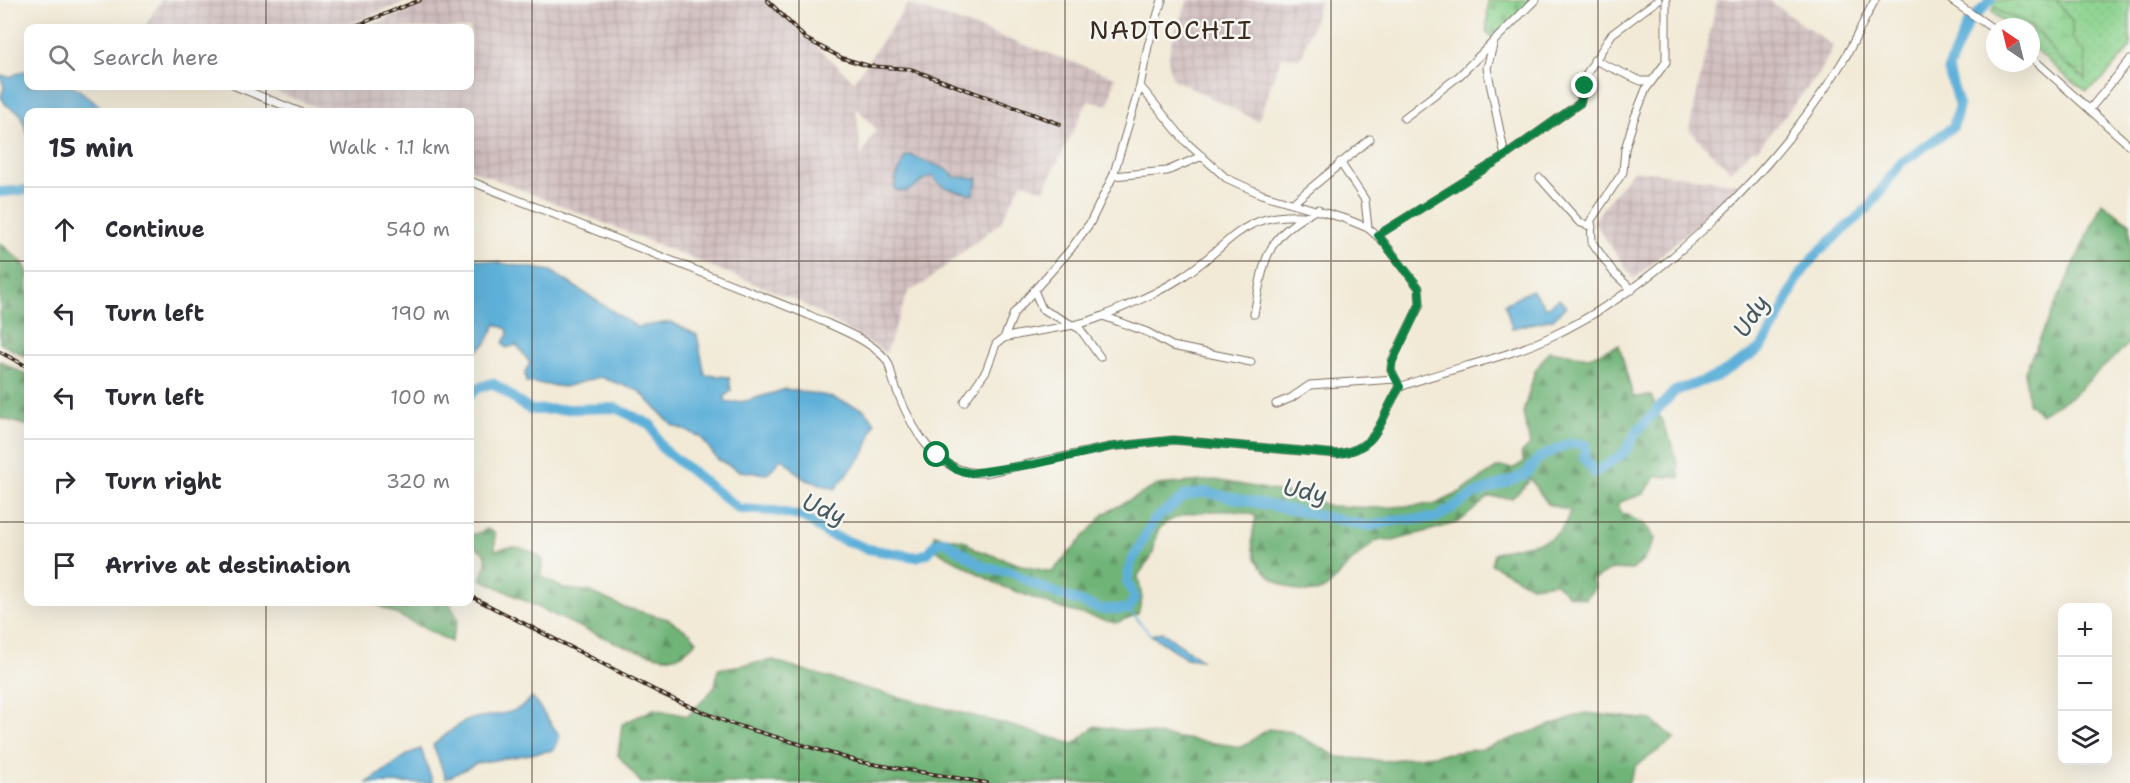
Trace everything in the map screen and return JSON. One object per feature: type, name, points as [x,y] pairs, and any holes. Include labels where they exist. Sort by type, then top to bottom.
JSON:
[{"type":"street","points":[[1004,338],[1014,313],[1070,250],[1090,223],[1113,176],[1140,87],[1148,46],[1161,0]]},
{"type":"street","points":[[1404,118],[1445,88],[1535,0]]},
{"type":"street","points":[[1378,235],[1505,156],[1580,103],[1587,73],[1612,34],[1658,0]]},
{"type":"street","points":[[1632,290],[1614,273],[1592,242],[1591,220],[1623,172],[1629,132],[1651,81],[1661,72],[1666,62],[1666,0]]},
{"type":"street","points":[[474,183],[808,315],[857,338],[887,359],[895,384],[925,445],[946,464],[971,473],[1035,464],[1132,443],[1173,440],[1304,452],[1349,453],[1368,444],[1400,387],[1513,353],[1550,338],[1599,312],[1632,290],[1684,245],[1762,170],[1842,63],[1875,0]]},
{"type":"street","points":[[1953,1],[1986,24]]},
{"type":"street","points":[[1495,39],[1487,68],[1505,156]]},
{"type":"street","points":[[1594,60],[1641,81],[1651,81]]},
{"type":"street","points":[[2090,109],[2130,60]]},
{"type":"street","points":[[2040,65],[2130,146]]},
{"type":"street","points":[[1140,87],[1186,142],[1226,178],[1261,194],[1318,209],[1368,228],[1378,235],[1419,288],[1420,304],[1392,362],[1391,370],[1400,387]]},
{"type":"street","points":[[245,90],[290,108]]},
{"type":"street","points":[[1294,202],[1370,139]]},
{"type":"street","points":[[1113,176],[1167,171],[1202,156]]},
{"type":"street","points":[[1340,162],[1365,200],[1368,228]]},
{"type":"street","points":[[1540,177],[1579,222],[1592,227]]},
{"type":"street","points":[[1254,314],[1269,248],[1276,237],[1303,216],[1318,209]]},
{"type":"street","points":[[964,402],[986,371],[996,344],[1004,338],[1104,316],[1183,277],[1248,225],[1279,215],[1303,216]]},
{"type":"street","points":[[1034,290],[1042,309],[1080,329],[1100,357]]},
{"type":"street","points":[[1104,316],[1147,332],[1173,346],[1251,362]]},
{"type":"street","points":[[1276,404],[1310,384],[1395,379]]},
{"type":"shaded area","points":[[161,0],[410,0],[351,24],[146,24]]},
{"type":"shaded area","points":[[431,0],[767,0],[854,81],[908,4],[1115,77],[1108,105],[1088,101],[1044,190],[1022,182],[1001,222],[923,284],[908,292],[886,353],[798,301],[474,171],[474,108],[319,108],[272,90],[474,90],[474,24],[375,24]],"holes":[[[856,107],[876,129],[861,156]]]},
{"type":"shaded area","points":[[1188,0],[1321,0],[1302,56],[1299,58],[1281,57],[1258,121],[1173,79],[1168,65],[1171,43]]},
{"type":"shaded area","points":[[1717,0],[1768,0],[1833,46],[1820,73],[1757,149],[1752,149],[1730,171],[1689,130]]},
{"type":"shaded area","points":[[1633,170],[1742,184],[1634,279],[1593,221]]},
{"type":"green space","points":[[1488,0],[1536,0],[1493,39],[1487,32]]},
{"type":"green space","points":[[1995,0],[2056,0],[2072,21],[2072,38],[2085,52],[2086,79],[2059,59],[2040,34],[2040,18],[2016,18],[2003,14],[1992,4]]},
{"type":"green space","points":[[2006,0],[2130,0],[2130,48],[2104,78],[2087,91],[2072,82],[2040,54],[2040,18],[1999,18],[1991,11]]},
{"type":"green space","points":[[2102,203],[2130,223],[2130,343],[2072,396],[2040,414],[2028,403],[2025,371]]},
{"type":"green space","points":[[0,243],[24,264],[24,356],[0,343]]},
{"type":"green space","points":[[1619,345],[1633,397],[1651,396],[1672,447],[1680,478],[1657,476],[1643,494],[1618,503],[1620,512],[1645,524],[1655,539],[1643,561],[1632,570],[1612,569],[1592,580],[1595,587],[1586,599],[1568,595],[1556,583],[1531,586],[1491,564],[1494,554],[1549,539],[1565,524],[1570,511],[1548,504],[1529,477],[1528,483],[1512,498],[1489,497],[1459,522],[1393,541],[1377,540],[1349,564],[1329,586],[1313,592],[1303,592],[1282,584],[1264,570],[1258,562],[1252,543],[1256,516],[1235,511],[1207,511],[1181,516],[1158,530],[1153,553],[1138,576],[1142,599],[1138,614],[1116,623],[1062,609],[999,585],[936,550],[934,535],[966,541],[974,549],[1027,567],[1052,572],[1105,513],[1158,485],[1215,480],[1309,497],[1329,506],[1378,508],[1436,504],[1457,494],[1498,467],[1514,468],[1524,462],[1521,454],[1530,445],[1523,413],[1535,371],[1549,351],[1589,357]]},
{"type":"green space","points":[[0,361],[24,374],[24,425],[0,418]]},
{"type":"green space","points":[[487,529],[495,533],[495,551],[514,547],[531,552],[543,559],[541,576],[564,589],[589,591],[623,607],[668,619],[690,633],[697,641],[678,656],[659,656],[636,650],[549,613],[481,579],[486,564],[486,555],[474,545],[474,535]]},
{"type":"green space","points":[[380,606],[451,606],[458,619],[451,642]]},
{"type":"green space","points":[[773,660],[847,683],[1074,744],[1095,726],[1242,747],[1268,729],[1292,732],[1338,757],[1384,761],[1482,749],[1585,713],[1652,720],[1675,739],[1636,766],[1628,783],[641,783],[618,755],[622,724],[654,709],[688,716],[715,687],[718,669]]},
{"type":"water","points":[[24,71],[24,90],[79,90],[102,108],[24,108],[24,124],[20,113],[6,105],[1,97],[4,87],[0,75],[10,77]]},
{"type":"water","points":[[911,155],[948,170],[954,177],[978,178],[973,195],[944,187],[933,176],[910,190],[895,189],[896,178],[905,157]]},
{"type":"water","points":[[474,259],[551,271],[637,327],[671,322],[697,335],[705,375],[729,377],[731,391],[725,396],[726,403],[746,401],[786,389],[827,396],[863,409],[875,422],[865,452],[835,489],[804,479],[782,458],[767,474],[739,471],[717,459],[701,437],[672,425],[639,391],[600,377],[564,387],[526,382],[525,372],[530,363],[517,345],[506,348],[503,343],[508,334],[507,329],[496,324],[486,343],[474,354]]},
{"type":"water","points":[[1532,290],[1546,308],[1559,299],[1566,306],[1553,319],[1512,328],[1505,304]]},
{"type":"water","points":[[1162,632],[1202,660],[1186,658],[1151,635]]},
{"type":"water","points":[[532,697],[560,736],[554,750],[477,763],[446,779],[433,745],[467,721],[512,711]]},
{"type":"water","points":[[421,749],[433,783],[367,783],[410,753]]},
{"type":"waterway","name":"Udy","points":[[474,391],[492,383],[531,410],[616,408],[651,425],[662,448],[739,509],[774,511],[804,517],[826,533],[868,549],[916,557],[928,553],[936,543],[945,541],[984,567],[1011,572],[1042,588],[1100,609],[1128,609],[1135,598],[1127,581],[1131,563],[1153,521],[1185,496],[1205,492],[1369,526],[1397,520],[1436,518],[1474,494],[1525,475],[1539,458],[1570,443],[1586,445],[1584,458],[1595,473],[1624,453],[1638,430],[1675,391],[1720,375],[1761,348],[1778,320],[1797,279],[1817,253],[1868,208],[1901,163],[1953,127],[1959,106],[1948,69],[1967,25],[1991,0]]},
{"type":"waterway","name":"Udy","points":[[0,192],[24,190]]},
{"type":"waterway","points":[[1128,609],[1151,635]]},
{"type":"railway","points":[[360,24],[420,0]]},
{"type":"railway","points":[[767,0],[806,39],[842,58],[869,66],[910,69],[1060,124]]},
{"type":"railway","points":[[0,352],[24,365]]},
{"type":"railway","points":[[474,598],[666,696],[729,723],[860,762],[987,783]]},
{"type":"district","name":"NADTOCHII","points":[[1171,29]]},
{"type":"route","points":[[937,455],[957,470],[986,473],[1143,441],[1173,440],[1338,454],[1349,453],[1361,448],[1368,444],[1375,434],[1392,398],[1400,387],[1391,370],[1392,362],[1420,304],[1419,288],[1378,235],[1505,156],[1580,103],[1585,86]]}]
